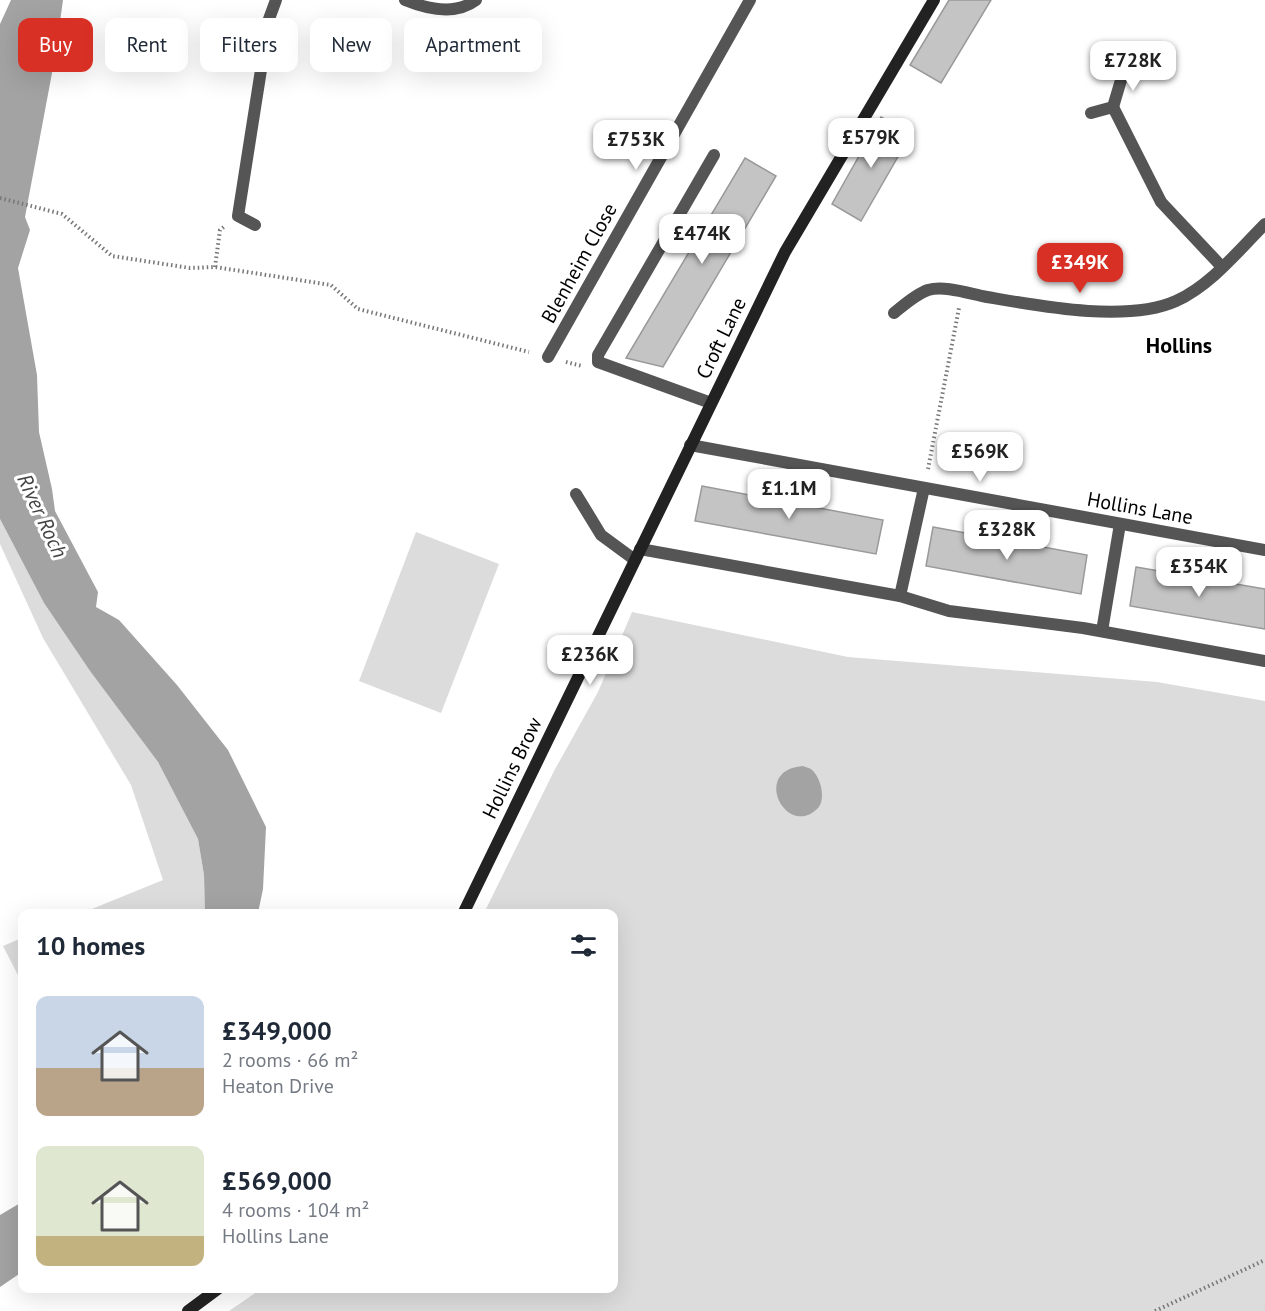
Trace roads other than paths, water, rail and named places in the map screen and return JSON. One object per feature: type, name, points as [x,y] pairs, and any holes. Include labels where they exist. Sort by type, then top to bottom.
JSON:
[{"type":"street","points":[[255,225],[238,216],[269,19],[276,0]]},
{"type":"street","points":[[405,0],[423,7],[447,10],[476,0]]},
{"type":"street","name":"Blenheim Close","points":[[548,357],[750,0]]},
{"type":"street","name":"Croft Lane","points":[[690,445],[785,252],[934,0]]},
{"type":"street","points":[[1124,70],[1113,107],[1161,202],[1222,267]]},
{"type":"street","points":[[1091,113],[1113,107]]},
{"type":"street","points":[[711,403],[598,363],[598,355],[603,342],[714,155]]},
{"type":"street","points":[[894,313],[929,290],[946,290],[1072,309],[1119,312],[1154,308],[1174,302],[1191,293],[1222,267],[1265,224]]},
{"type":"street","name":"Hollins Lane","points":[[690,445],[1265,550]]},
{"type":"street","name":"Hollins Brow","points":[[465,909],[690,445]]},
{"type":"street","points":[[900,596],[924,488]]},
{"type":"street","points":[[576,494],[601,535],[637,554],[900,596],[949,611],[1102,631],[1265,661]]},
{"type":"street","points":[[1102,631],[1120,524]]},
{"type":"street","points":[[188,1311],[212,1293]]},
{"type":"water","name":"River Roch","points":[[11,0],[63,0],[60,18],[18,18],[18,72],[52,72],[25,217],[30,230],[18,268],[37,375],[39,432],[55,511],[98,592],[96,607],[119,620],[177,685],[228,750],[266,827],[263,889],[259,909],[205,909],[204,875],[198,839],[158,762],[90,671],[44,603],[0,519],[0,24]]},
{"type":"water","points":[[803,766],[811,769],[817,777],[822,799],[818,808],[806,816],[795,816],[786,810],[779,800],[776,789],[779,779],[787,770]]},
{"type":"water","points":[[18,1204],[18,1275],[0,1287],[0,1215]]},
{"type":"district","name":"Hollins","points":[[1179,345]]}]
